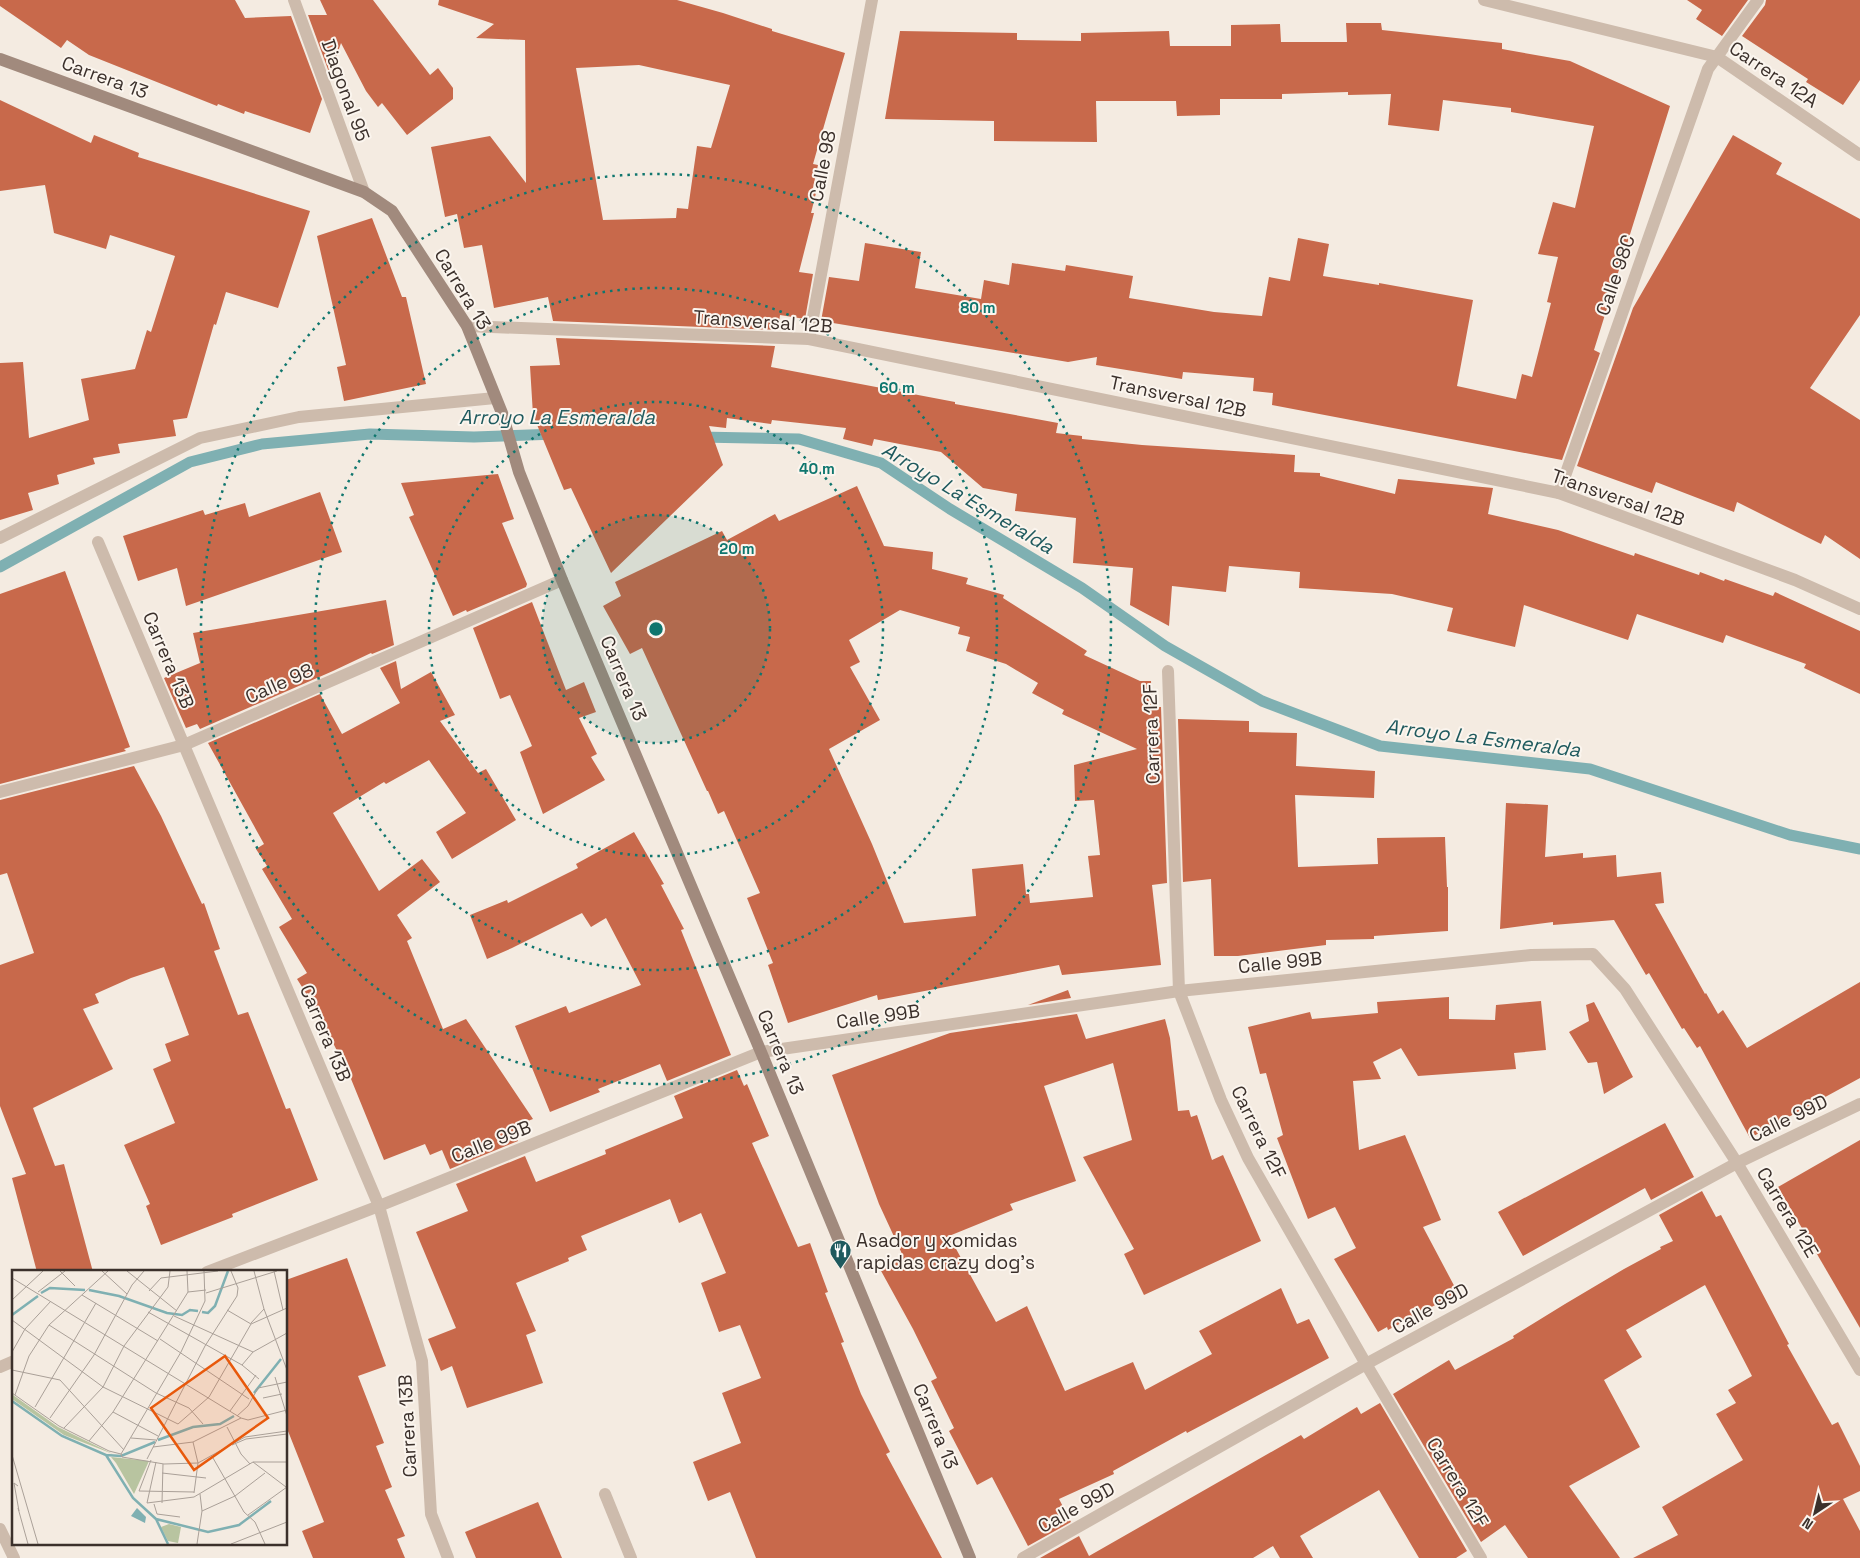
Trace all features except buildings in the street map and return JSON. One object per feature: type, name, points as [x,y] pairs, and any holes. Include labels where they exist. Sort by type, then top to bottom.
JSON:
[{"type":"street","name":"Diagonal 95","points":[[294,0],[364,192]]},
{"type":"street","name":"Calle 98","points":[[809,339],[872,0]]},
{"type":"street","name":"Carrera 12A","points":[[1484,0],[1717,56],[1860,155]]},
{"type":"street","points":[[1717,56],[1758,0]]},
{"type":"street","name":"Calle 98C","points":[[1559,493],[1708,69],[1717,56]]},
{"type":"street","name":"Carrera 13","points":[[0,59],[364,192],[392,211],[467,326],[502,413],[519,472],[562,580],[761,1052],[970,1558]]},
{"type":"street","name":"Transversal 12B","points":[[467,326],[809,339],[1559,493],[1794,580],[1860,609]]},
{"type":"street","points":[[0,538],[200,438],[299,417],[496,398]]},
{"type":"street","name":"Carrera 13B","points":[[98,542],[378,1206],[422,1361],[431,1514],[448,1558]]},
{"type":"street","name":"Calle 98","points":[[0,792],[184,745],[562,580]]},
{"type":"street","name":"Carrera 12F","points":[[1168,671],[1179,991],[1221,1100],[1248,1158],[1366,1364],[1482,1558]]},
{"type":"street","name":"Calle 99B","points":[[212,1270],[378,1206],[761,1052],[1179,991],[1531,955],[1593,954]]},
{"type":"street","name":"Carrera 12E","points":[[1593,954],[1625,989],[1737,1163],[1860,1370]]},
{"type":"street","name":"Calle 99D","points":[[1023,1558],[1366,1364],[1737,1163],[1860,1104]]},
{"type":"street","points":[[0,1367],[12,1362]]},
{"type":"street","points":[[605,1494],[631,1558]]},
{"type":"street","points":[[0,1529],[14,1558]]},
{"type":"waterway","name":"Arroyo La Esmeralda","points":[[0,567],[190,462],[262,444],[370,434],[474,437],[556,434]]},
{"type":"waterway","name":"Arroyo La Esmeralda","points":[[699,437],[799,439],[881,463],[950,509],[1082,588],[1165,646],[1262,701],[1380,746],[1590,769],[1790,835],[1860,849]]},
{"type":"place","name":"Asador y xomidas rapidas crazy dog's","points":[[840,1270]]}]
